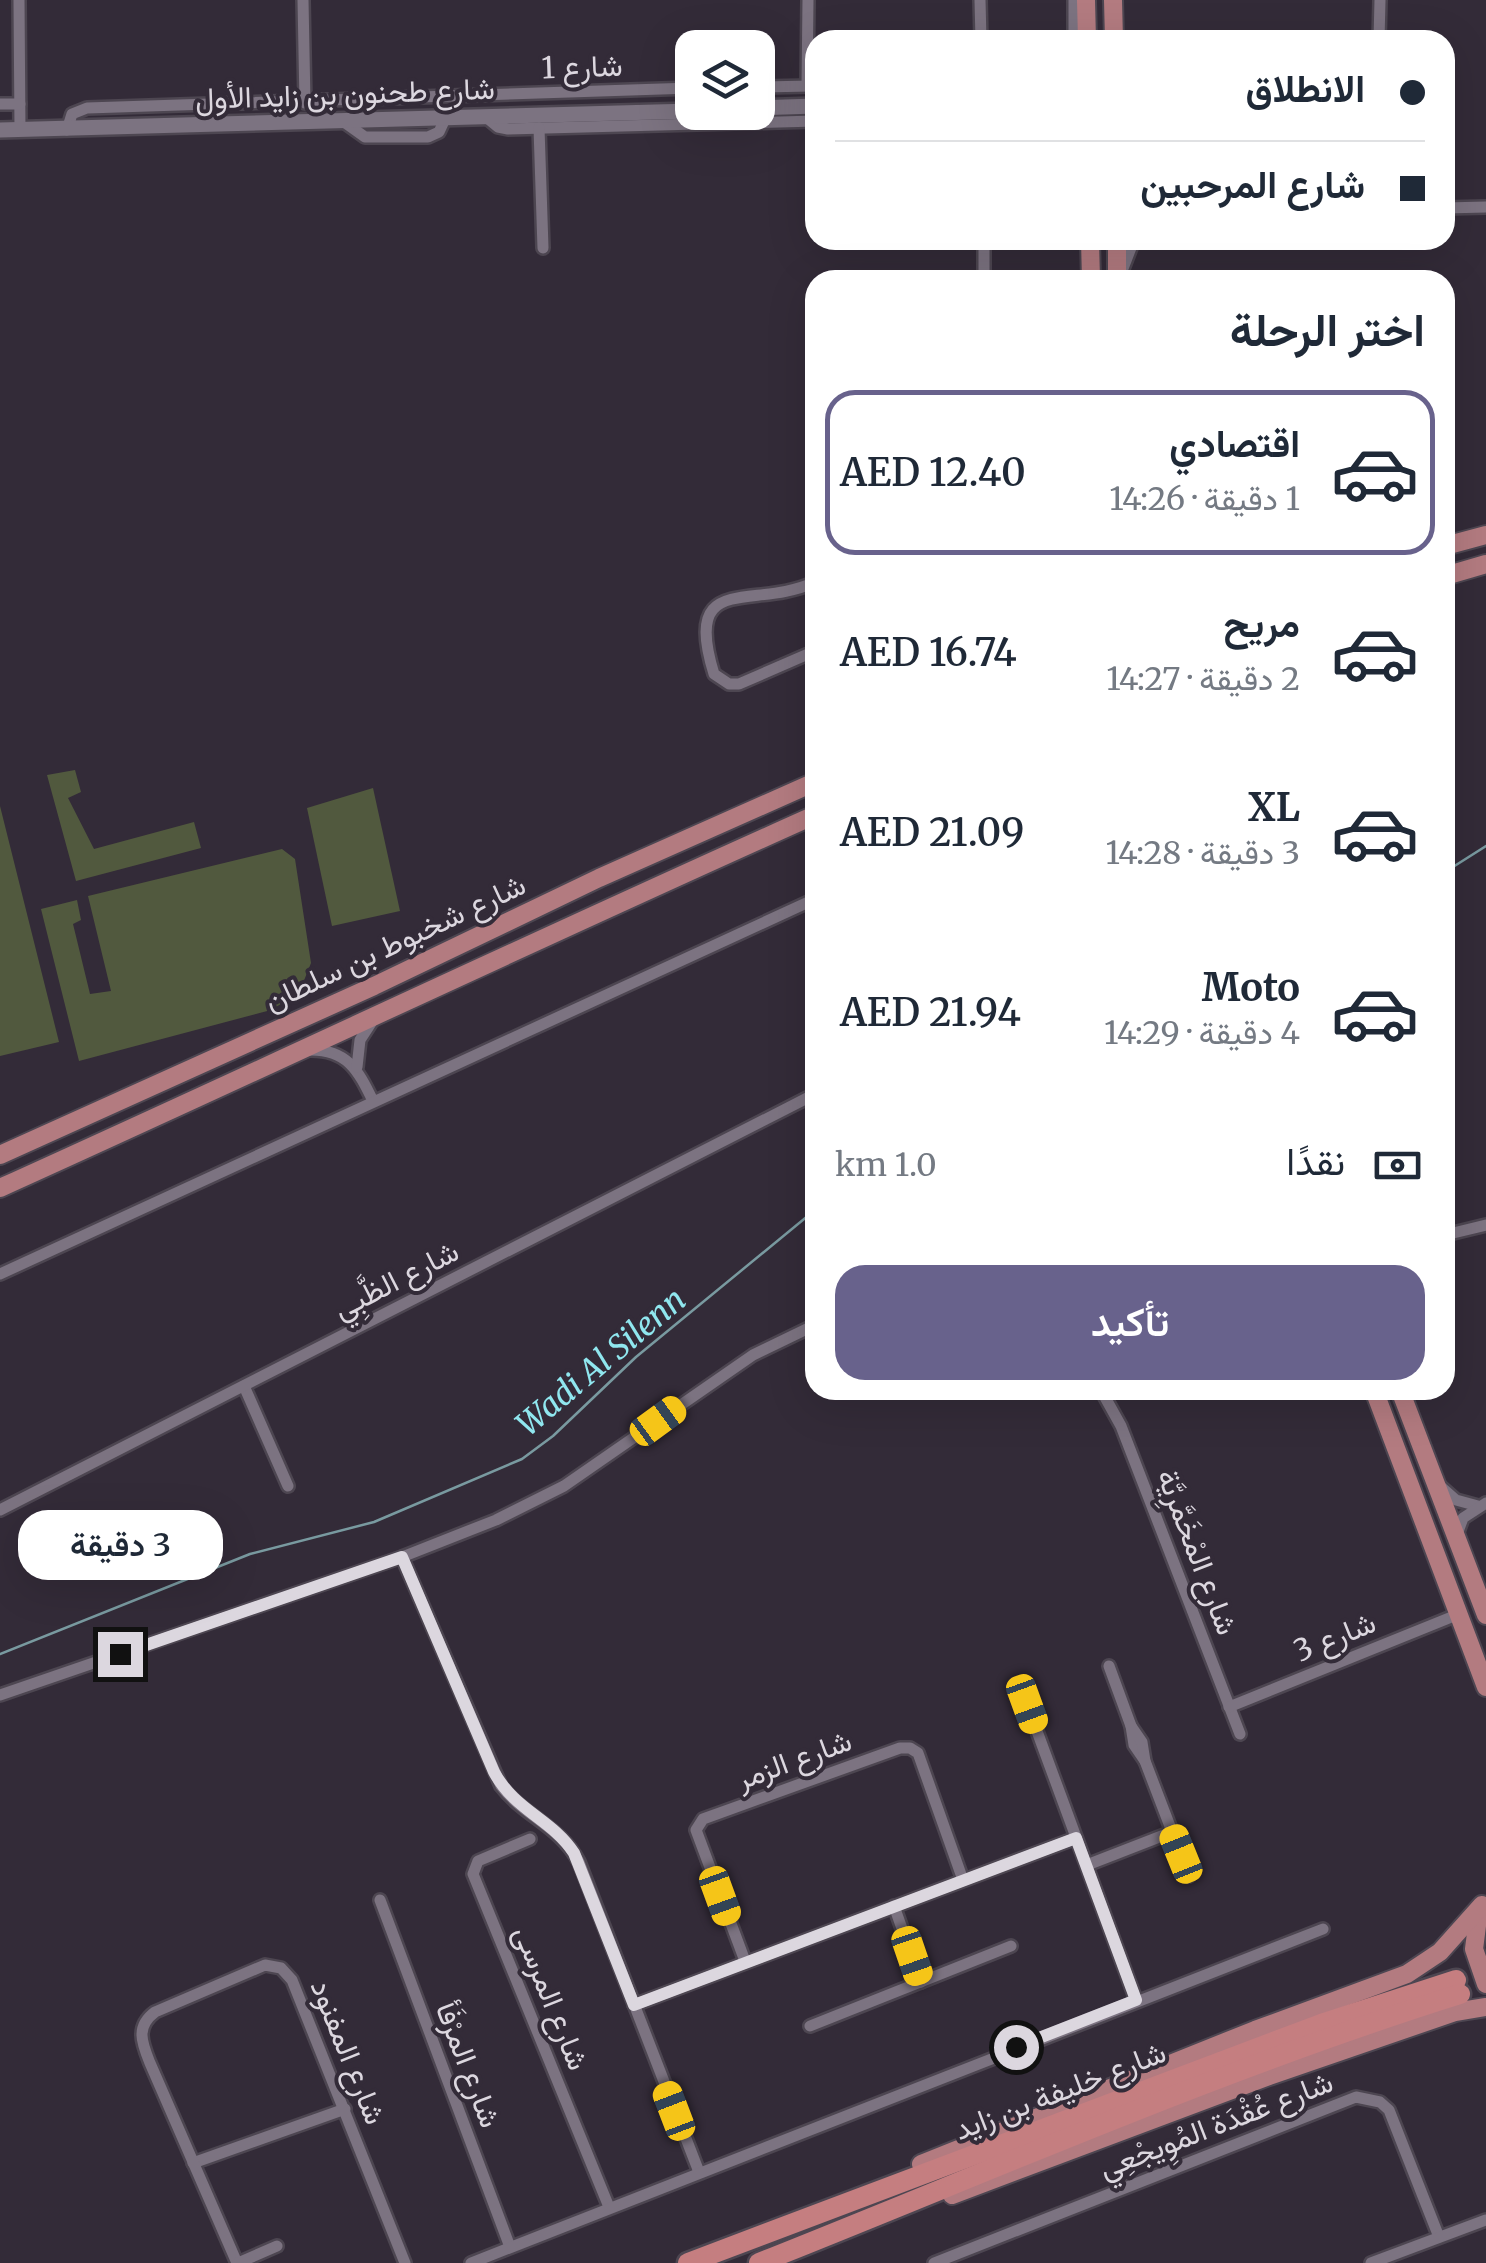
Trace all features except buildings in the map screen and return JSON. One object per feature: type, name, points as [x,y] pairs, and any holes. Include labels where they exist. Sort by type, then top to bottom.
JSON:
[{"type":"highway","name":"شارع خليفة بن زايد","points":[[688,2263],[1321,2024],[1458,1987],[758,2263]]},
{"type":"main road","points":[[1086,0],[1087,30]]},
{"type":"main road","points":[[1114,2],[1114,30]]},
{"type":"main road","points":[[1455,543],[1486,535]]},
{"type":"main road","points":[[1455,573],[1486,564]]},
{"type":"main road","name":"شارع شخبوط بن سلطان","points":[[0,1155],[374,986],[582,885],[805,786]]},
{"type":"main road","name":"شارع شخبوط بن سلطان","points":[[0,1188],[805,819]]},
{"type":"main road","points":[[1378,1400],[1486,1687]]},
{"type":"main road","points":[[1404,1400],[1486,1615]]},
{"type":"main road","points":[[1484,1900],[1475,1926],[1474,1949],[1486,1984]]},
{"type":"main road","points":[[838,2205],[889,2178],[1031,2118],[1406,1974],[1440,1952],[1484,1900]]},
{"type":"main road","points":[[847,2228],[902,2213],[1348,2048],[1455,2012],[1486,2007]]},
{"type":"street","points":[[20,0],[20,130]]},
{"type":"street","points":[[303,0],[305,104]]},
{"type":"street","points":[[808,0],[809,30]]},
{"type":"street","points":[[980,0],[981,30]]},
{"type":"street","points":[[1076,0],[1076,30]]},
{"type":"street","points":[[1378,3],[1379,30]]},
{"type":"street","points":[[775,87],[805,86]]},
{"type":"street","name":"شارع 1","points":[[67,130],[72,114],[87,108],[305,104],[675,89]]},
{"type":"street","points":[[0,104],[20,104]]},
{"type":"street","points":[[775,107],[805,106]]},
{"type":"street","name":"شارع طحنون بن زايد الأول","points":[[0,130],[675,111]]},
{"type":"street","points":[[487,118],[503,129],[805,122]]},
{"type":"street","points":[[539,128],[543,248]]},
{"type":"street","points":[[1455,208],[1486,207]]},
{"type":"street","points":[[805,586],[719,603],[706,615],[704,624],[714,674],[729,684],[739,684],[805,654]]},
{"type":"street","points":[[0,1274],[805,904]]},
{"type":"street","points":[[357,1067],[360,1040],[375,1018]]},
{"type":"street","points":[[305,1050],[345,1056],[357,1067],[372,1101]]},
{"type":"street","name":"شارع الظَّبِي","points":[[0,1510],[805,1099]]},
{"type":"street","points":[[1455,1233],[1486,1225]]},
{"type":"street","points":[[0,1695],[402,1557],[496,1520],[564,1486],[754,1354],[805,1330]]},
{"type":"street","points":[[244,1386],[288,1486]]},
{"type":"street","name":"شارع المْخَمَّرِيَّة","points":[[1107,1400],[1121,1426],[1240,1734]]},
{"type":"street","points":[[1433,1476],[1456,1500],[1482,1504]]},
{"type":"street","points":[[1456,1537],[1463,1518],[1482,1504]]},
{"type":"street","points":[[402,1557],[494,1772],[511,1798],[563,1837],[574,1853],[698,2172]]},
{"type":"street","name":"شارع 3","points":[[1229,1707],[1459,1614]]},
{"type":"street","points":[[1108,1666],[1131,1726],[1134,1745],[1145,1761],[1190,1876]]},
{"type":"street","points":[[1027,1704],[1136,2000]]},
{"type":"street","name":"شارع الزمر","points":[[744,1962],[696,1830],[703,1819],[900,1748],[910,1748],[918,1753],[963,1880]]},
{"type":"street","points":[[1087,1864],[1172,1832]]},
{"type":"street","name":"شارع المرسى","points":[[530,1838],[478,1861],[473,1874],[609,2207]]},
{"type":"street","points":[[634,2005],[1076,1838]]},
{"type":"street","name":"شارع المرْفَأ","points":[[380,1900],[510,2247]]},
{"type":"street","points":[[894,1906],[921,1982]]},
{"type":"street","points":[[471,2263],[1323,1928]]},
{"type":"street","points":[[810,2026],[1012,1946]]},
{"type":"street","name":"شارع المفنود","points":[[277,2246],[237,2263],[143,2046],[142,2026],[156,2012],[260,1966],[276,1966],[289,1976],[405,2263]]},
{"type":"street","name":"شارع عُقْدَة المُوِيجْعِي","points":[[934,2263],[1356,2098],[1368,2098],[1389,2110],[1438,2237]]},
{"type":"street","points":[[193,2163],[345,2109]]},
{"type":"street","points":[[1371,2263],[1486,2220]]},
{"type":"green space","points":[[75,770],[81,792],[68,798],[94,849],[194,822],[201,848],[76,881],[47,775]]},
{"type":"green space","points":[[373,788],[400,911],[332,926],[307,808]]},
{"type":"green space","points":[[0,806],[59,1042],[0,1056]]},
{"type":"green space","points":[[282,849],[295,859],[311,963],[299,993],[271,1010],[79,1061],[41,909],[77,900],[81,920],[73,924],[90,994],[111,991],[88,896]]},
{"type":"waterway","name":"Wadi Al Silenn","points":[[1455,866],[1486,846]]},
{"type":"waterway","name":"Wadi Al Silenn","points":[[0,1654],[250,1554],[374,1522],[522,1459],[553,1436],[636,1357],[805,1218]]},
{"type":"route","points":[[120,1654],[402,1557],[501,1786],[522,1809],[563,1837],[574,1853],[634,2005],[1076,1838],[1136,2000],[1016,2047]]}]
